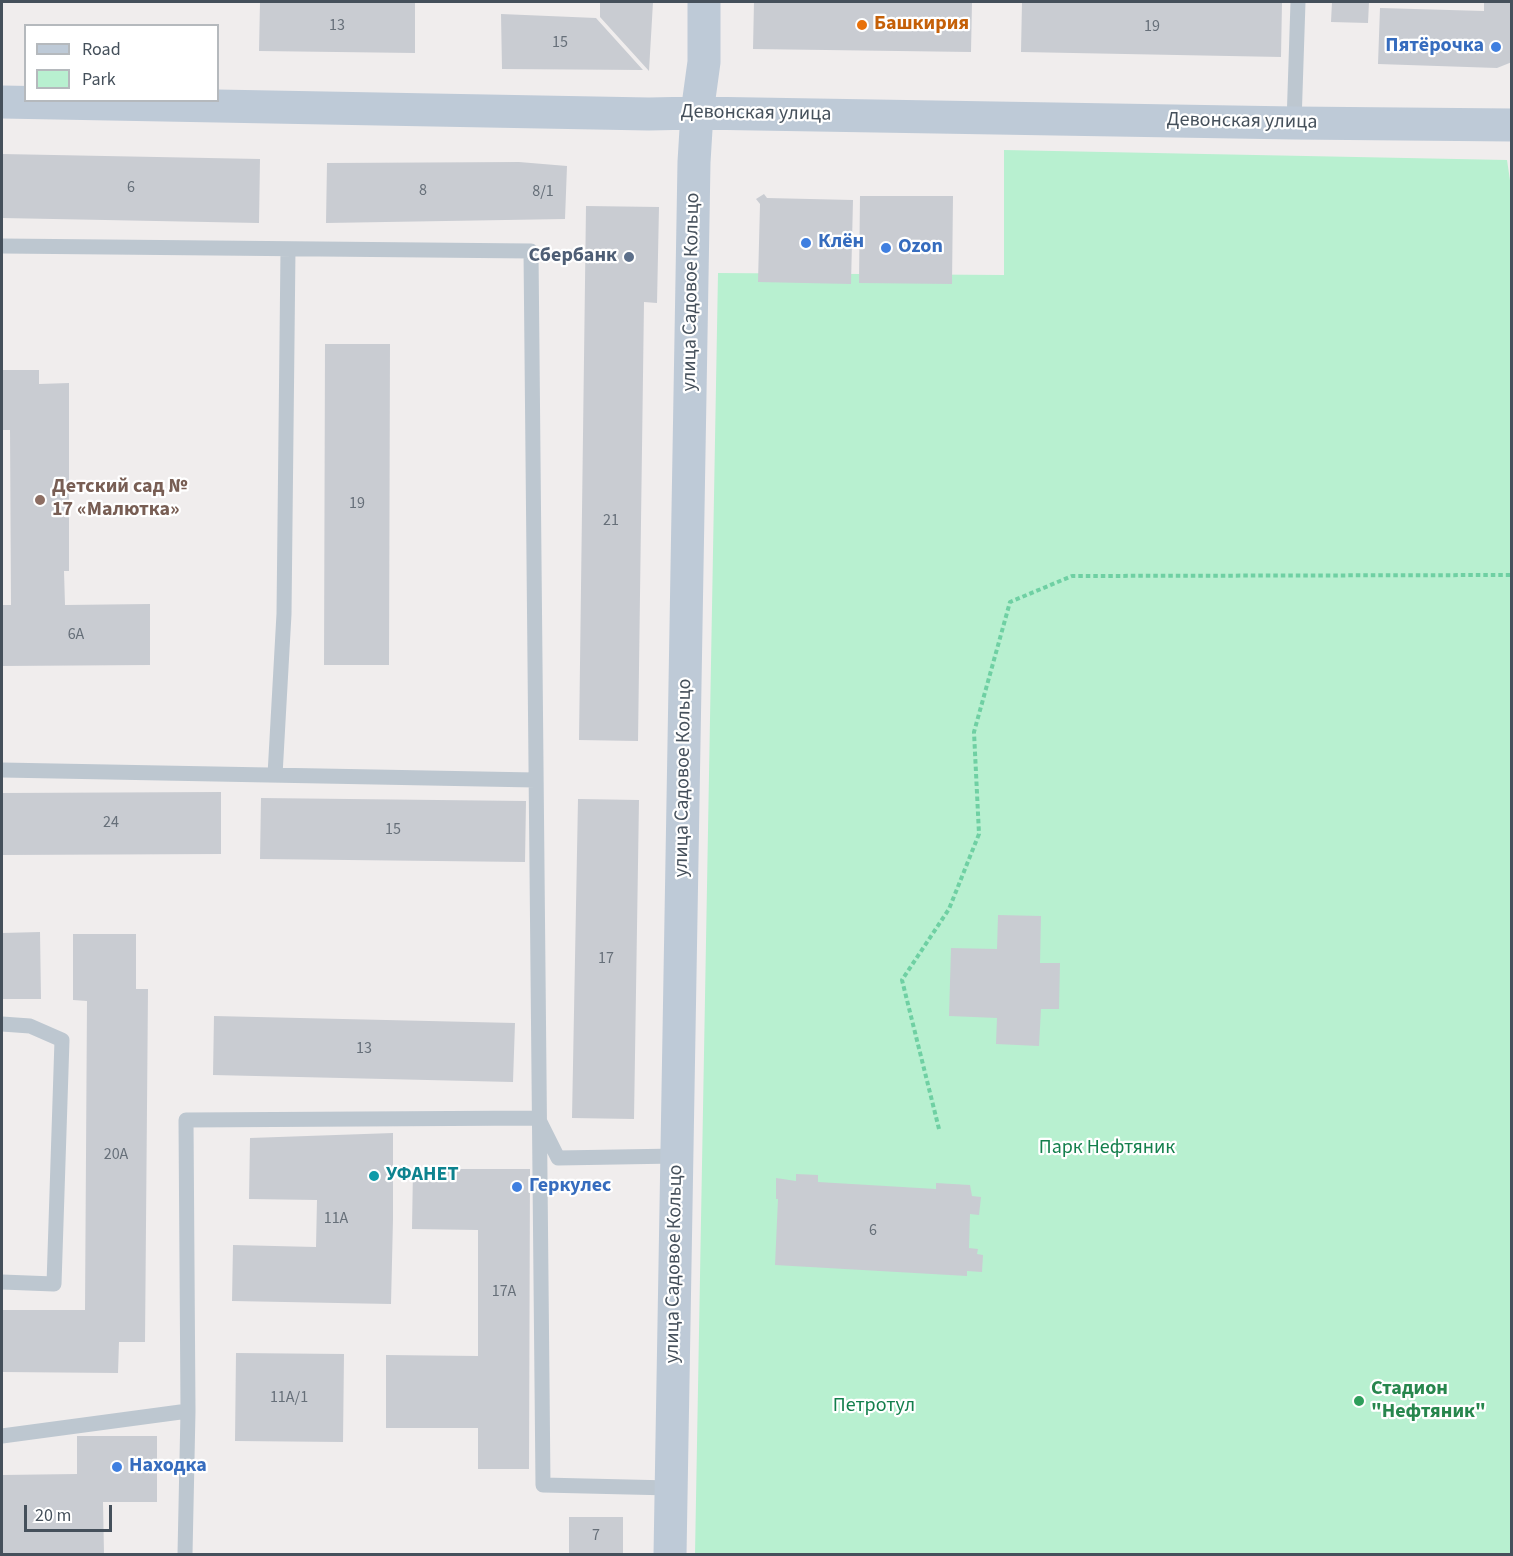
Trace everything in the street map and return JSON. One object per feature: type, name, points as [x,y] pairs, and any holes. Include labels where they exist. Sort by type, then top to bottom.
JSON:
[{"type":"main road","name":"улица Садовое Кольцо","points":[[670,1554],[696,112],[704,62],[704,2]]},
{"type":"main road","name":"Девонская улица","points":[[2,102],[649,114],[696,112],[1512,125]]},
{"type":"lane","points":[[1294,123],[1298,2]]},
{"type":"lane","points":[[2,246],[531,251],[543,1485],[671,1488]]},
{"type":"lane","points":[[275,775],[284,614],[288,249]]},
{"type":"lane","points":[[2,770],[535,780],[535,782]]},
{"type":"lane","points":[[2,1024],[30,1026],[62,1040],[54,1284],[2,1282]]},
{"type":"lane","points":[[538,1118],[558,1158],[677,1156]]},
{"type":"lane","points":[[185,1554],[188,1411],[186,1120],[538,1118]]},
{"type":"lane","points":[[2,1436],[188,1411]]},
{"type":"path","points":[[939,1129],[902,980],[949,909],[979,834],[974,732],[1010,602],[1072,576],[1512,575]]},
{"type":"green space","name":"Парк Нефтяник","points":[[1004,150],[1507,160],[1512,194],[1511,1554],[695,1554],[718,273],[1004,275]]},
{"type":"building","points":[[260,2],[415,2],[415,53],[259,51]]},
{"type":"building","points":[[600,2],[653,2],[649,71],[600,17]]},
{"type":"building","name":"Башкирия","points":[[754,2],[972,2],[971,52],[753,49]]},
{"type":"building","points":[[1022,2],[1282,2],[1281,57],[1021,52]]},
{"type":"building","points":[[1332,2],[1369,2],[1368,23],[1331,22]]},
{"type":"building","points":[[1484,2],[1512,2],[1512,62],[1497,68],[1378,64],[1380,8],[1484,11]]},
{"type":"building","points":[[501,14],[596,18],[643,70],[502,69]]},
{"type":"building","points":[[2,154],[260,159],[259,223],[2,218]]},
{"type":"building","points":[[519,162],[567,166],[565,219],[326,223],[327,163]]},
{"type":"building","name":"Клён","points":[[764,194],[767,198],[853,200],[851,284],[758,282],[760,204],[756,199]]},
{"type":"building","points":[[860,196],[953,196],[952,284],[859,283]]},
{"type":"building","points":[[586,206],[659,207],[657,303],[644,302],[638,741],[579,740]]},
{"type":"building","points":[[325,344],[390,344],[389,665],[324,665]]},
{"type":"building","points":[[2,370],[39,370],[39,384],[69,383],[69,571],[64,571],[65,605],[150,604],[150,665],[2,666],[2,605],[11,605],[10,430],[2,430]]},
{"type":"building","points":[[221,792],[221,854],[2,855],[2,793]]},
{"type":"building","points":[[261,798],[526,801],[525,862],[260,859]]},
{"type":"building","points":[[578,799],[639,800],[634,1119],[572,1118]]},
{"type":"building","points":[[998,915],[1041,916],[1040,963],[1060,963],[1059,1009],[1041,1009],[1039,1046],[996,1044],[997,1018],[949,1016],[951,948],[997,949]]},
{"type":"building","points":[[40,932],[41,999],[2,999],[2,933]]},
{"type":"building","points":[[73,934],[136,934],[136,989],[148,989],[145,1342],[119,1342],[118,1373],[2,1372],[2,1310],[85,1310],[87,1001],[73,1000]]},
{"type":"building","points":[[214,1016],[515,1023],[513,1082],[213,1075]]},
{"type":"building","points":[[393,1133],[391,1304],[232,1301],[233,1245],[316,1247],[317,1200],[249,1199],[250,1138]]},
{"type":"building","points":[[413,1169],[530,1169],[529,1469],[478,1469],[478,1428],[386,1428],[386,1355],[478,1356],[478,1230],[412,1229]]},
{"type":"building","points":[[796,1174],[818,1175],[818,1182],[936,1189],[936,1183],[970,1185],[972,1196],[981,1197],[979,1215],[970,1214],[969,1248],[978,1249],[977,1254],[983,1255],[982,1272],[967,1271],[967,1276],[775,1265],[778,1199],[776,1199],[776,1178],[796,1181]]},
{"type":"building","points":[[236,1353],[344,1354],[343,1442],[235,1441]]},
{"type":"building","points":[[77,1436],[157,1436],[157,1502],[103,1502],[104,1554],[2,1554],[2,1475],[77,1474]]},
{"type":"building","points":[[569,1517],[623,1517],[623,1554],[569,1554]]},
{"type":"place","name":"Башкирия","points":[[862,25]]},
{"type":"place","name":"Пятёрочка","points":[[1496,47]]},
{"type":"place","name":"Клён","points":[[806,243]]},
{"type":"place","name":"Ozon","points":[[886,248]]},
{"type":"place","name":"Сбербанк","points":[[629,257]]},
{"type":"place","name":"Детский сад № 17 «Малютка»","points":[[40,500]]},
{"type":"place","name":"УФАНЕТ","points":[[374,1176]]},
{"type":"place","name":"Геркулес","points":[[517,1187]]},
{"type":"place","name":"Стадион \"Нефтяник\"","points":[[1359,1401]]},
{"type":"place","name":"Находка","points":[[117,1467]]},
{"type":"park label","name":"Петротул","points":[[874,1407]]}]
